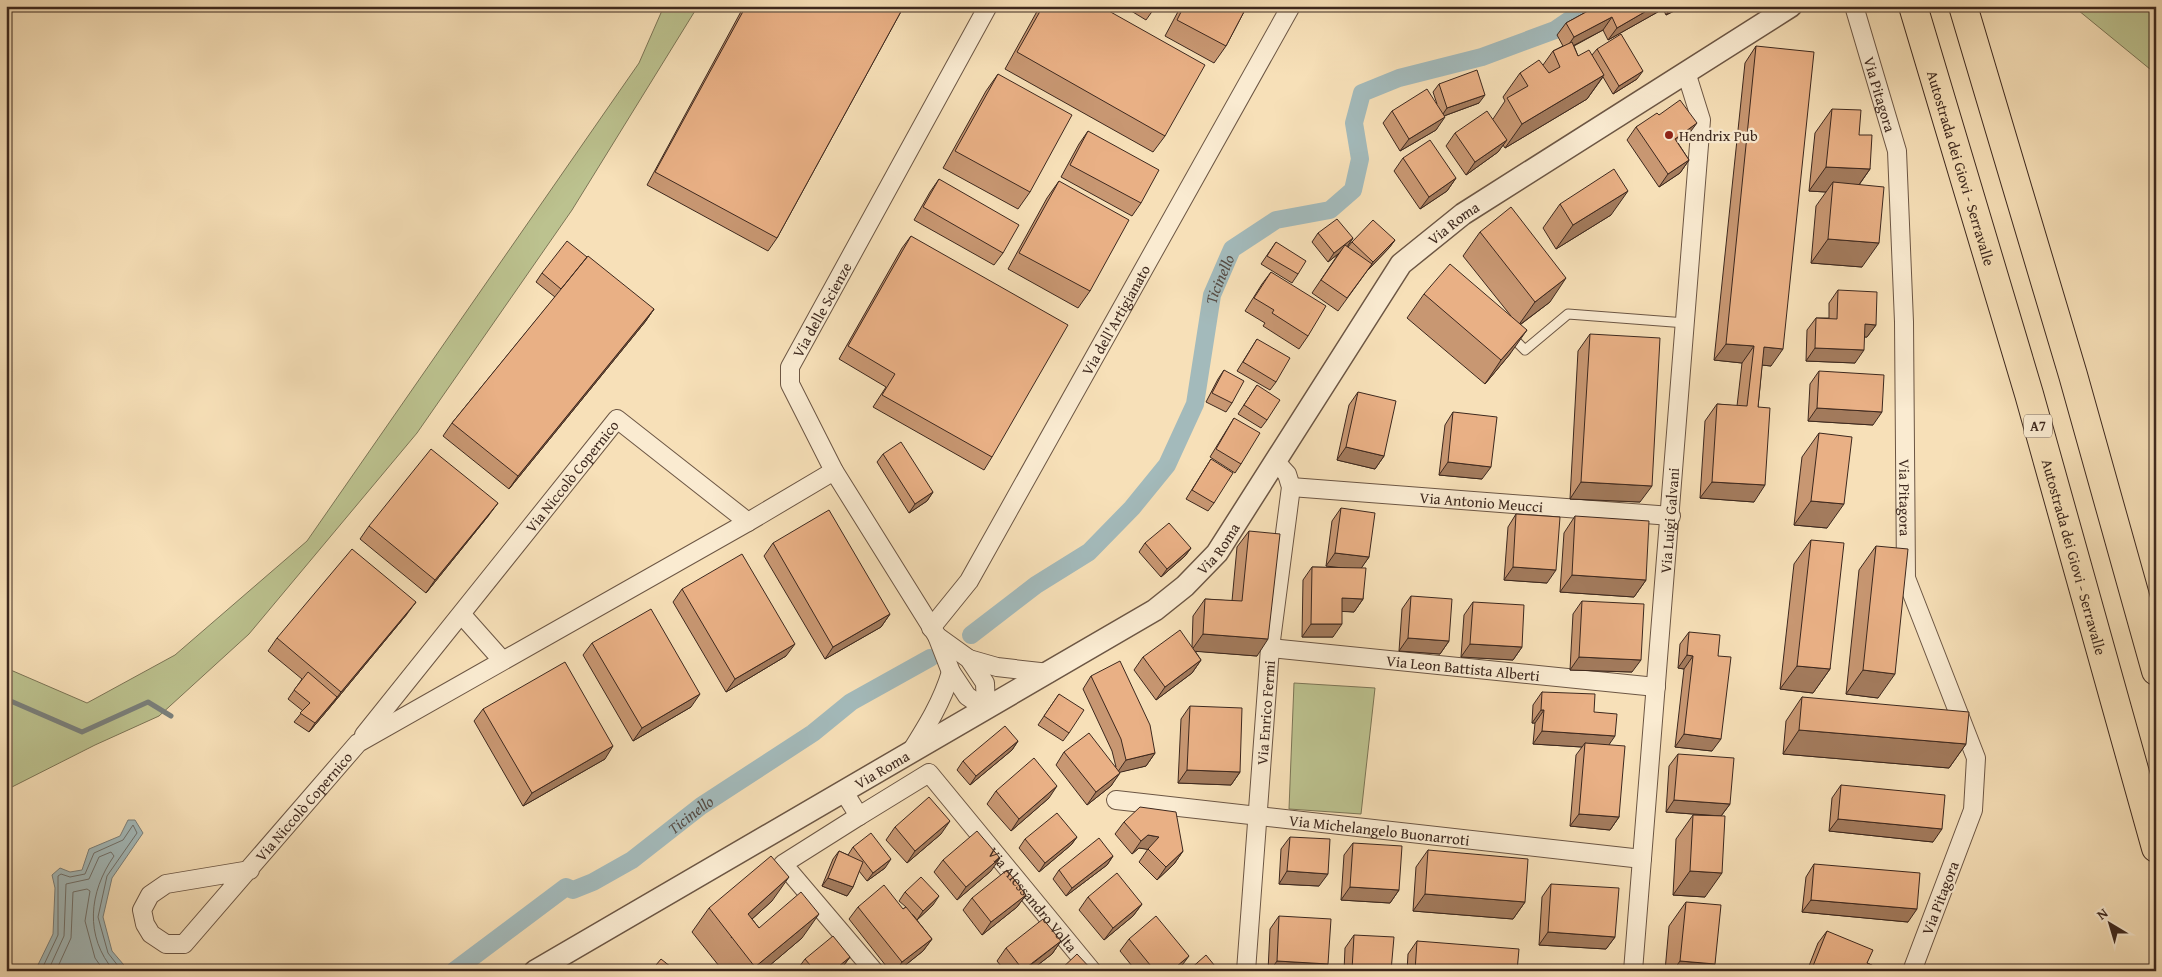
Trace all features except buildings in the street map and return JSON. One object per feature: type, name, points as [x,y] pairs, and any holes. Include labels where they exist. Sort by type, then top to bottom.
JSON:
[{"type":"highway","name":"Autostrada dei Giovi - Serravalle","points":[[1914,6],[2029,394],[2156,848]]},
{"type":"highway","points":[[1963,6],[2073,375],[2156,671]]},
{"type":"street","name":"Via delle Scienze","points":[[986,709],[967,696],[951,672],[934,632],[834,471],[790,384],[790,367],[988,6]]},
{"type":"street","name":"Via dell'Artigianato","points":[[934,632],[969,582],[1291,6]]},
{"type":"street","name":"Via Roma","points":[[535,971],[1155,610],[1185,586],[1217,553],[1401,264],[1463,214],[1791,6]]},
{"type":"street","name":"Via Pitagora","points":[[1854,6],[1897,151],[1904,322],[1906,578],[1976,758],[1973,810],[1912,971]]},
{"type":"street","name":"Via Luigi Galvani","points":[[1633,971],[1671,516],[1701,120],[1686,72]]},
{"type":"street","name":"Via Niccolò Copernico","points":[[250,870],[166,884],[150,895],[142,910],[144,924],[151,934],[166,944],[184,944],[250,870],[358,743],[616,420],[748,522]]},
{"type":"street","points":[[1276,462],[1287,474],[1292,487]]},
{"type":"street","name":"Via Niccolò Copernico","points":[[358,743],[748,522],[834,471]]},
{"type":"street","name":"Via Antonio Meucci","points":[[1292,487],[1671,516]]},
{"type":"street","name":"Via Enrico Fermi","points":[[1246,971],[1270,648],[1292,487]]},
{"type":"street","points":[[462,615],[502,660]]},
{"type":"street","name":"Via delle Scienze","points":[[934,632],[969,659],[985,683],[986,709]]},
{"type":"street","name":"Via Leon Battista Alberti","points":[[1270,648],[1656,687]]},
{"type":"street","name":"Via delle Scienze","points":[[969,659],[997,667],[1049,673]]},
{"type":"street","points":[[909,754],[935,714],[944,696],[951,672]]},
{"type":"street","name":"Via Alessandro Volta","points":[[860,816],[929,773],[1092,971]]},
{"type":"street","points":[[844,792],[860,816],[783,864],[874,971]]},
{"type":"street","name":"Via Michelangelo Buonarroti","points":[[1116,800],[1642,860]]},
{"type":"lane","points":[[1505,329],[1525,350],[1568,314],[1686,323]]},
{"type":"green space","points":[[664,6],[698,6],[572,210],[417,433],[249,634],[159,716],[95,745],[6,790],[6,668],[87,703],[175,655],[307,541],[639,63]]},
{"type":"green space","points":[[2073,6],[2156,6],[2156,74]]},
{"type":"green space","points":[[1294,683],[1375,688],[1361,814],[1289,809]]},
{"type":"water","points":[[128,820],[135,820],[143,833],[112,878],[103,917],[112,951],[129,971],[35,971],[53,934],[55,888],[52,875],[60,868],[70,872],[82,870],[89,849],[120,836]]},
{"type":"waterway","name":"Ticinello","points":[[971,635],[1036,585],[1089,552],[1132,508],[1167,465],[1195,404],[1212,295],[1232,249],[1276,220],[1330,210],[1353,190],[1360,159],[1354,123],[1362,93],[1399,78],[1482,57],[1555,30],[1590,6]]},
{"type":"waterway","name":"Ticinello","points":[[454,971],[566,887],[573,890],[593,882],[632,860],[701,806],[813,733],[851,702],[930,658]]},
{"type":"waterway","points":[[6,699],[82,732],[148,702],[171,716]]},
{"type":"place","name":"Hendrix Pub","points":[[1669,135]]}]
